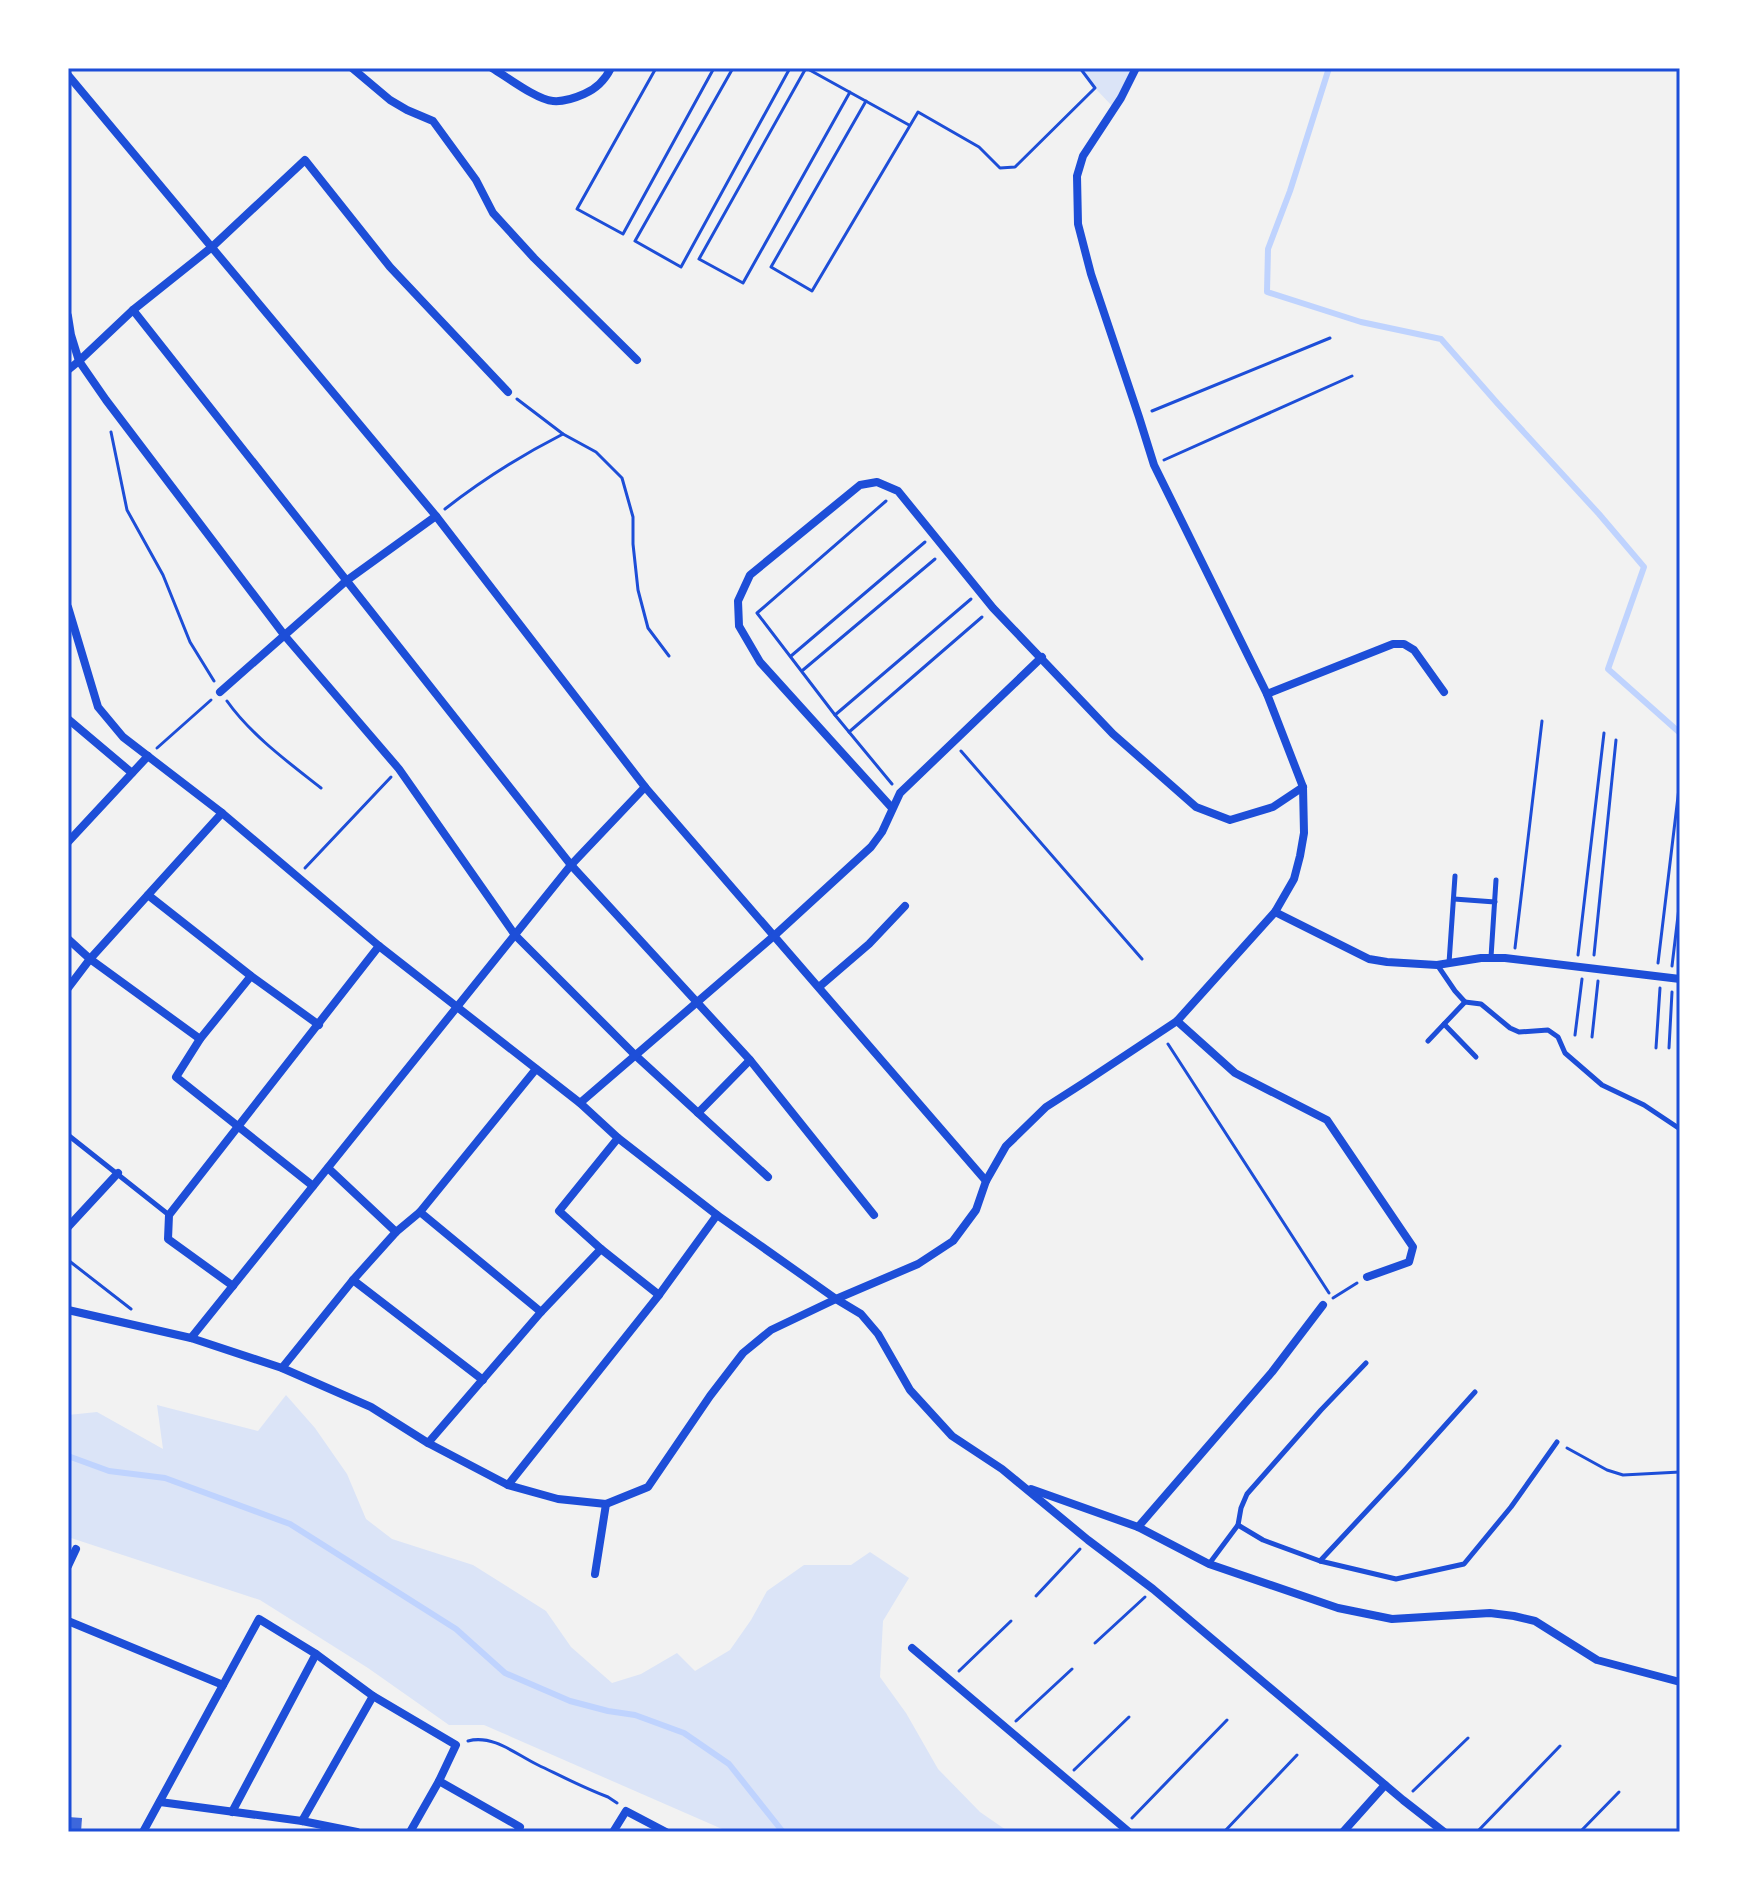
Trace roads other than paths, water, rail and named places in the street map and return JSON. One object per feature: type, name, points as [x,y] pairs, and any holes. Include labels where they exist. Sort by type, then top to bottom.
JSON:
[{"type":"street","points":[[352,68],[390,100],[433,121],[476,180],[493,213],[637,360]]},
{"type":"street","points":[[492,68],[528,91],[552,101],[574,99],[593,91],[611,68]]},
{"type":"street","points":[[68,1310],[191,1338],[282,1368],[371,1407],[428,1443],[508,1485],[558,1499],[606,1504],[648,1487],[743,1353],[771,1330],[918,1264],[953,1241],[976,1210],[986,1181],[1006,1146],[1046,1107],[1177,1021],[1275,912],[1294,879],[1300,856],[1304,833],[1303,787],[1267,694],[1154,465],[1091,274],[1078,224],[1077,176],[1083,156],[1121,98],[1136,68]]},
{"type":"street","points":[[68,75],[436,516],[645,787],[986,1181]]},
{"type":"street","points":[[68,370],[133,310],[212,247],[305,160],[390,267],[508,392]]},
{"type":"street","points":[[133,310],[571,865],[750,1060],[874,1215]]},
{"type":"street","points":[[68,316],[79,361],[106,400],[285,636],[399,769],[515,935],[635,1055],[768,1177]]},
{"type":"street","points":[[892,808],[760,662],[739,626],[738,601],[750,575],[860,485],[877,482],[898,491],[993,608],[1113,734],[1196,807],[1230,820],[1273,807],[1303,787]]},
{"type":"street","points":[[220,692],[346,581],[436,516]]},
{"type":"street","points":[[68,607],[98,707],[123,737],[222,813],[379,946],[580,1103],[618,1138],[717,1215],[861,1314],[878,1334],[910,1390],[952,1436],[1026,1487],[1088,1540],[1153,1589],[1444,1832]]},
{"type":"street","points":[[1267,694],[1393,644],[1404,644],[1414,650],[1444,692]]},
{"type":"street","points":[[580,1103],[775,935],[871,847],[882,832],[900,793],[1042,657]]},
{"type":"street","points":[[68,719],[132,773]]},
{"type":"street","points":[[68,842],[148,756]]},
{"type":"street","points":[[191,1338],[571,865],[645,787]]},
{"type":"street","points":[[68,988],[90,959],[222,813]]},
{"type":"street","points":[[148,895],[319,1025]]},
{"type":"street","points":[[819,987],[869,944],[905,906]]},
{"type":"street","points":[[1275,912],[1369,959],[1437,965],[1513,958],[1668,978]]},
{"type":"street","points":[[68,939],[90,959],[200,1039]]},
{"type":"street","points":[[233,1286],[168,1239],[169,1215],[379,946]]},
{"type":"street","points":[[251,976],[200,1039],[176,1077],[313,1186]]},
{"type":"street","points":[[1177,1021],[1235,1073],[1327,1120],[1413,1247],[1409,1262],[1367,1277]]},
{"type":"street","points":[[698,1113],[750,1060]]},
{"type":"street","points":[[282,1368],[353,1280],[396,1232],[420,1212],[536,1069]]},
{"type":"street","points":[[618,1138],[559,1211],[659,1295]]},
{"type":"street","points":[[328,1168],[396,1232]]},
{"type":"street","points":[[68,1227],[118,1173]]},
{"type":"street","points":[[420,1212],[541,1312]]},
{"type":"street","points":[[508,1485],[659,1295],[717,1215]]},
{"type":"street","points":[[428,1443],[541,1312],[601,1249]]},
{"type":"street","points":[[353,1280],[483,1380]]},
{"type":"street","points":[[1138,1527],[1272,1372],[1323,1305]]},
{"type":"street","points":[[1026,1487],[1138,1527],[1209,1564],[1338,1608],[1392,1619],[1490,1613],[1514,1616],[1535,1621],[1597,1660],[1680,1682]]},
{"type":"street","points":[[595,1574],[606,1504]]},
{"type":"street","points":[[68,1566],[76,1549]]},
{"type":"street","points":[[143,1832],[259,1619],[316,1654],[373,1696],[456,1745],[410,1832]]},
{"type":"street","points":[[68,1621],[223,1685]]},
{"type":"street","points":[[912,1648],[1126,1830]]},
{"type":"street","points":[[232,1812],[316,1654]]},
{"type":"street","points":[[302,1821],[373,1696]]},
{"type":"street","points":[[439,1781],[520,1827],[517,1832]]},
{"type":"street","points":[[1343,1832],[1385,1785]]},
{"type":"street","points":[[160,1802],[302,1821],[357,1832]]},
{"type":"street","points":[[613,1832],[626,1811],[666,1832]]},
{"type":"lane","points":[[1449,964],[1455,876]]},
{"type":"lane","points":[[1491,958],[1496,880]]},
{"type":"lane","points":[[1454,899],[1495,902]]},
{"type":"lane","points":[[1437,965],[1465,1002],[1481,1004],[1519,1032],[1548,1030],[1558,1037],[1565,1053],[1602,1085],[1644,1105],[1680,1129]]},
{"type":"lane","points":[[1428,1041],[1465,1002]]},
{"type":"lane","points":[[1444,1024],[1476,1057]]},
{"type":"lane","points":[[68,1135],[169,1215]]},
{"type":"lane","points":[[1209,1564],[1238,1525],[1247,1494],[1366,1363]]},
{"type":"lane","points":[[1320,1561],[1475,1392]]},
{"type":"lane","points":[[1238,1525],[1263,1540],[1320,1561],[1396,1579],[1464,1564],[1511,1507],[1557,1442]]},
{"type":"waterway","points":[[1329,68],[1268,249],[1267,292],[1361,322],[1441,339],[1644,567],[1608,669],[1680,733]]},
{"type":"waterway","points":[[68,1456],[109,1471],[165,1478],[290,1524],[456,1629],[505,1673],[570,1701],[635,1715],[684,1733],[729,1764],[783,1832]]}]
